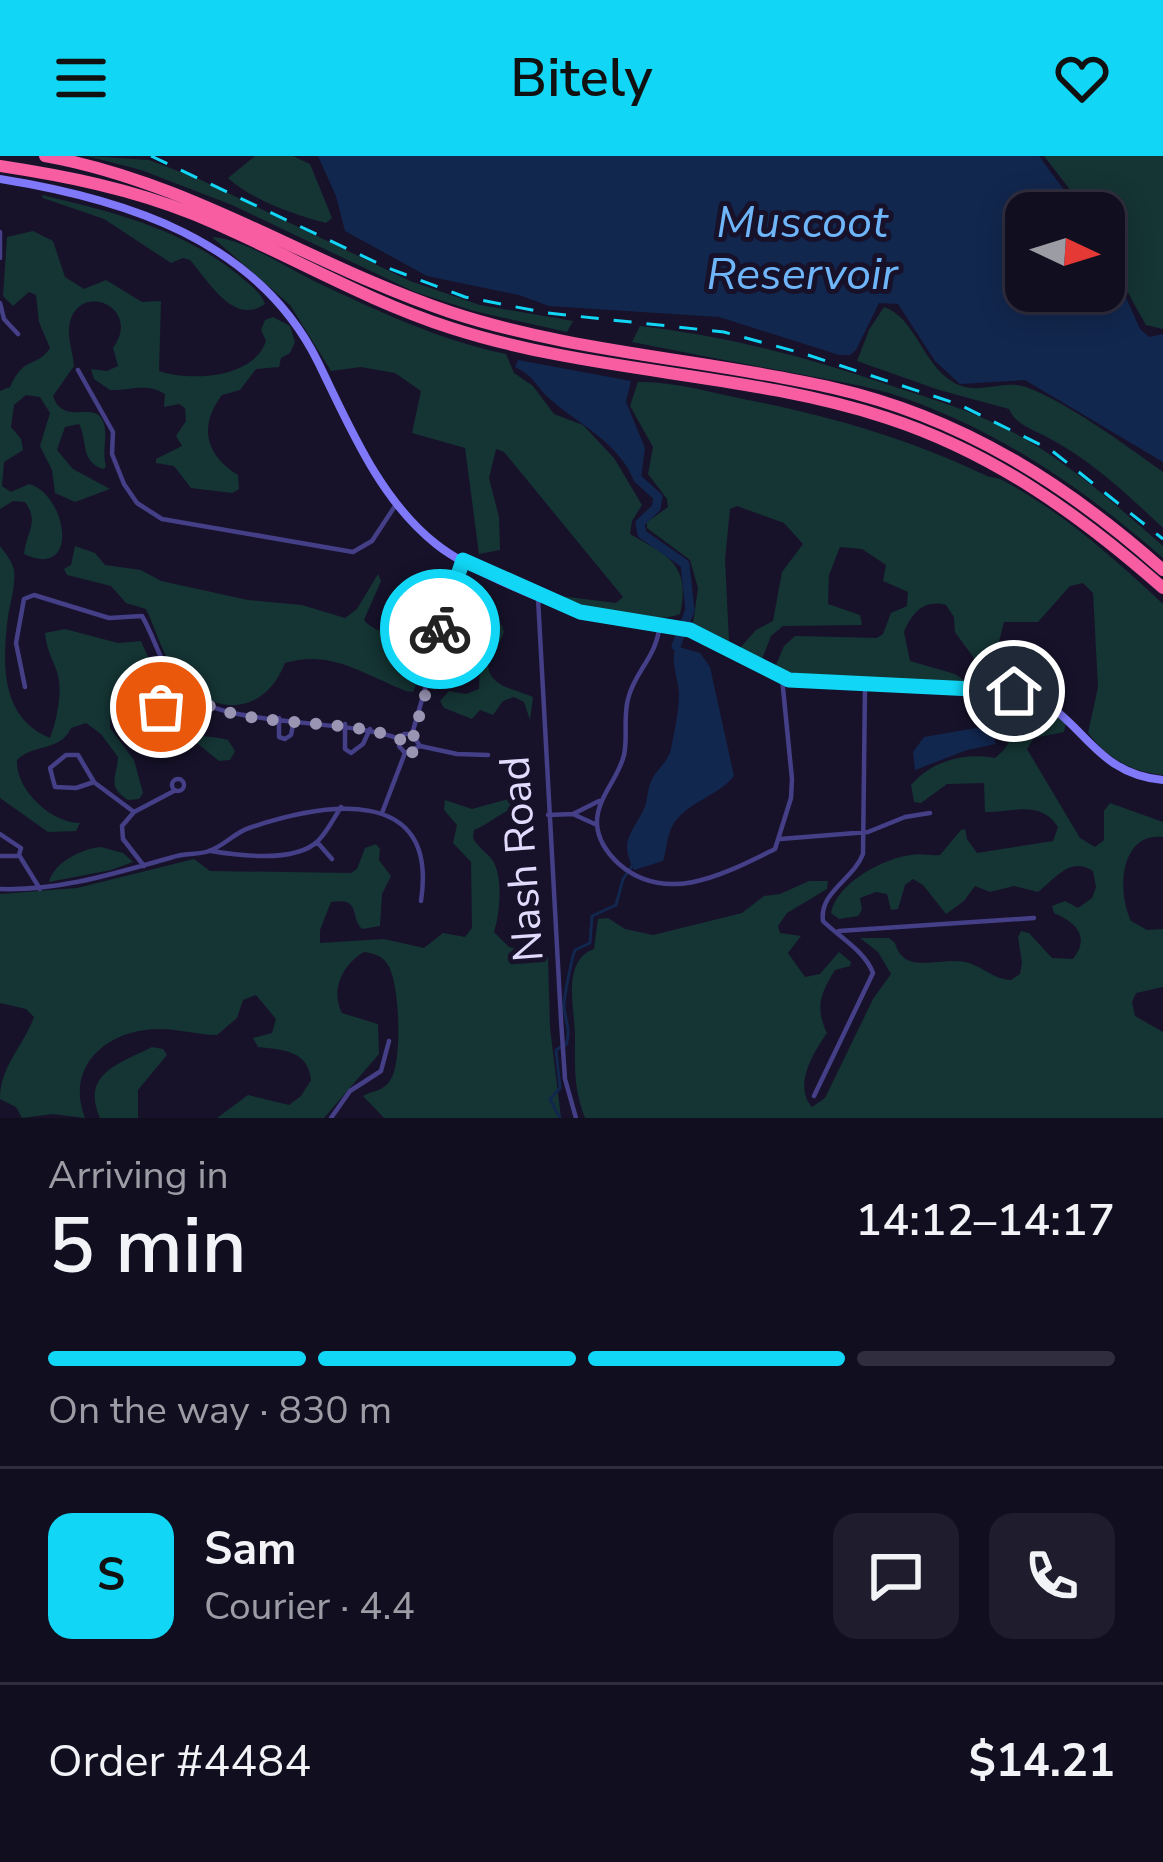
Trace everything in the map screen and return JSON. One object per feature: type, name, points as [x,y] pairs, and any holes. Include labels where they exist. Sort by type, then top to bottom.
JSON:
[{"type":"highway","points":[[45,156],[116,172],[185,196],[373,282],[460,315],[556,339],[833,388],[917,413],[995,447],[1046,477],[1105,519],[1163,570]]},
{"type":"highway","points":[[0,166],[84,181],[167,204],[402,310],[484,338],[830,402],[912,427],[964,448],[1038,489],[1163,589]]},
{"type":"main road","points":[[0,179],[70,192],[144,214],[206,243],[247,272],[302,335],[352,433],[398,502],[435,544],[463,560],[580,612],[690,630],[782,678],[1033,695],[1061,712],[1111,764],[1136,776],[1163,780]]},
{"type":"street","points":[[0,258],[1,232]]},
{"type":"street","points":[[0,303],[4,320],[18,334]]},
{"type":"street","points":[[78,370],[113,432],[112,454],[124,484],[145,510],[161,519],[353,552],[372,541],[398,502]]},
{"type":"street","points":[[412,734],[463,560]]},
{"type":"street","points":[[26,687],[16,634],[24,599],[34,595],[110,618],[142,616],[158,655],[178,686],[210,708],[345,724],[400,739],[412,734]]},
{"type":"street","name":"Nash Road","points":[[539,596],[566,1079],[576,1118]]},
{"type":"street","points":[[660,623],[653,655],[628,699],[620,766],[601,800],[597,825],[606,851],[634,875],[669,885],[699,883],[775,849],[792,779],[782,678]]},
{"type":"street","points":[[178,686],[164,701],[163,714],[174,713],[189,696]]},
{"type":"street","points":[[814,1096],[873,973],[839,931],[824,921],[822,909],[860,863],[865,686]]},
{"type":"street","points":[[278,718],[279,737],[285,740],[294,720]]},
{"type":"street","points":[[345,724],[345,749],[351,754],[370,729]]},
{"type":"street","points":[[412,734],[420,746]]},
{"type":"street","points":[[382,813],[405,753],[400,739]]},
{"type":"street","points":[[405,753],[420,746],[488,755]]},
{"type":"street","points":[[94,782],[61,789],[53,784],[50,768],[66,755],[78,755],[94,782],[134,812]]},
{"type":"street","points":[[144,866],[122,836],[122,826],[134,812],[174,791]]},
{"type":"street","points":[[548,815],[573,814],[601,800]]},
{"type":"street","points":[[0,889],[40,889],[210,851],[300,851],[317,842],[341,808]]},
{"type":"street","points":[[210,851],[249,828],[341,808],[382,813],[415,838],[421,853],[421,901]]},
{"type":"street","points":[[780,839],[863,832],[930,813]]},
{"type":"street","points":[[573,814],[597,825]]},
{"type":"street","points":[[0,834],[21,848],[19,856],[40,889]]},
{"type":"street","points":[[317,842],[332,860]]},
{"type":"street","points":[[0,856],[19,856]]},
{"type":"street","points":[[839,931],[1034,918]]},
{"type":"street","points":[[331,1118],[350,1091],[381,1071],[389,1041]]},
{"type":"green space","points":[[87,156],[149,160],[199,179],[410,281],[480,305],[573,321],[567,332],[415,292],[232,205],[141,170]]},
{"type":"green space","points":[[255,156],[293,156],[310,164],[332,218],[326,223],[288,211],[228,178]]},
{"type":"green space","points":[[1044,156],[1163,156],[1163,329],[1146,325],[1125,287],[1125,192],[1072,192]]},
{"type":"green space","points":[[42,195],[172,234],[219,260],[255,289],[265,304],[243,310],[233,306],[190,260],[171,263],[104,219]]},
{"type":"green space","points":[[33,231],[53,241],[65,277],[84,289],[106,280],[142,302],[161,301],[159,371],[204,376],[235,370],[259,353],[266,341],[261,330],[265,320],[273,317],[290,326],[295,342],[279,367],[256,369],[240,390],[222,395],[210,418],[213,450],[238,475],[239,489],[232,493],[191,488],[174,466],[156,463],[182,446],[176,436],[186,421],[185,408],[179,404],[164,407],[165,394],[158,390],[110,390],[94,379],[91,369],[107,371],[118,366],[113,348],[120,320],[104,304],[82,304],[69,328],[74,366],[53,396],[63,410],[91,412],[101,418],[106,466],[91,462],[79,424],[65,427],[57,450],[73,469],[110,489],[75,502],[55,493],[52,470],[40,446],[50,413],[40,397],[26,395],[14,405],[11,427],[23,450],[4,462],[2,486],[11,492],[29,484],[42,491],[52,503],[62,533],[54,556],[42,559],[24,554],[32,522],[29,509],[25,502],[13,501],[0,509],[0,391],[50,348],[39,322],[36,295],[29,292],[13,306],[3,296],[7,237]]},
{"type":"green space","points":[[212,237],[250,248],[408,323],[506,354],[514,373],[533,386],[554,414],[583,425],[614,458],[642,505],[630,534],[665,556],[679,573],[680,614],[632,616],[544,594],[616,603],[623,597],[504,452],[496,449],[489,478],[499,517],[500,550],[479,554],[465,448],[412,433],[421,391],[395,373],[361,367],[331,371],[290,305]]},
{"type":"green space","points":[[884,307],[904,321],[934,365],[953,382],[971,388],[1026,387],[1096,425],[1163,472],[1163,528],[1094,467],[1020,422],[1009,409],[857,361]]},
{"type":"green space","points":[[640,326],[797,357],[995,423],[1089,484],[1163,546],[1163,558],[1040,464],[937,411],[861,386],[632,342]]},
{"type":"green space","points":[[638,382],[693,388],[869,430],[1000,479],[1066,521],[1163,604],[1163,775],[1121,762],[1088,733],[1098,687],[1093,593],[1083,583],[1070,586],[1038,622],[1004,622],[987,676],[955,632],[954,617],[946,605],[920,609],[904,632],[910,661],[955,674],[968,683],[827,680],[780,670],[776,665],[784,646],[795,636],[877,638],[891,613],[907,606],[908,592],[883,581],[886,565],[862,549],[840,547],[829,575],[828,604],[860,615],[862,625],[783,626],[771,636],[760,664],[739,649],[756,630],[773,621],[782,572],[803,544],[784,523],[737,506],[730,509],[725,559],[729,641],[693,624],[698,588],[690,560],[647,528],[647,522],[668,507],[648,474],[653,447],[630,406]]},
{"type":"green space","points":[[0,546],[14,576],[5,652],[8,687],[13,703],[34,729],[50,738],[59,704],[58,677],[45,633],[65,629],[118,643],[141,641],[157,677],[123,695],[111,717],[110,728],[134,760],[143,793],[139,799],[128,800],[117,790],[118,757],[86,723],[17,760],[29,793],[58,818],[80,823],[76,831],[48,832],[0,798]]},
{"type":"green space","points":[[75,546],[95,553],[105,565],[141,570],[161,581],[248,600],[302,605],[345,618],[357,609],[378,574],[381,581],[364,620],[378,630],[423,641],[422,671],[413,692],[333,661],[302,660],[285,663],[263,694],[249,702],[219,703],[203,697],[175,670],[146,609],[126,603],[111,586],[67,575],[64,569],[71,565]]},
{"type":"green space","points":[[487,619],[502,625],[504,632],[488,668],[502,685],[533,697],[530,720],[524,702],[514,697],[503,701],[493,715],[480,710],[472,719],[444,708],[440,701],[449,691],[466,694],[479,689],[480,658],[467,644],[453,642],[450,635],[467,633]]},
{"type":"green space","points":[[1000,693],[1039,702],[1066,722],[1064,732],[1034,738],[1027,749],[1080,838],[1095,847],[1104,840],[1104,811],[1110,803],[1163,822],[1163,837],[1148,838],[1130,854],[1123,881],[1131,921],[1147,930],[1163,929],[1163,987],[1136,993],[1132,1002],[1135,1016],[1163,1032],[1163,1118],[585,1118],[576,1076],[572,985],[577,963],[594,949],[598,919],[608,918],[625,929],[653,935],[742,913],[764,896],[809,881],[828,881],[827,889],[787,913],[778,926],[780,933],[801,936],[788,953],[805,977],[820,974],[839,952],[851,962],[835,970],[823,994],[820,1008],[827,1033],[811,1060],[804,1089],[812,1107],[825,1098],[873,999],[891,974],[878,952],[860,938],[889,938],[906,959],[915,962],[965,962],[1011,980],[1020,974],[1021,931],[1029,933],[1052,958],[1073,959],[1081,943],[1078,931],[1054,913],[1052,906],[1065,901],[1078,908],[1092,898],[1093,871],[1085,867],[1070,867],[1038,892],[1014,886],[990,892],[975,886],[946,914],[913,879],[905,885],[898,909],[891,910],[887,894],[876,892],[860,898],[858,916],[839,919],[831,913],[842,891],[876,866],[915,854],[940,855],[961,830],[965,829],[977,853],[1053,841],[1058,827],[1043,813],[1024,809],[985,812],[984,783],[947,784],[921,803],[914,802],[911,785],[939,764],[960,758],[995,758],[1005,749],[1011,733]]},
{"type":"green space","points":[[139,721],[167,732],[228,740],[235,751],[230,760],[219,761],[192,739],[146,734],[139,729]]},
{"type":"green space","points":[[512,798],[519,806],[474,830],[473,838],[493,861],[498,878],[494,932],[509,947],[548,957],[550,1028],[561,1118],[384,1118],[363,1096],[382,1088],[392,1077],[397,1004],[388,965],[364,952],[350,963],[337,995],[342,1013],[378,1024],[379,1054],[324,1118],[217,1118],[248,1095],[289,1105],[311,1080],[300,1057],[258,1047],[253,1038],[272,1033],[276,1019],[256,995],[243,1000],[237,1018],[217,1035],[142,1030],[109,1042],[86,1066],[81,1081],[85,1118],[53,1114],[22,1118],[16,1107],[0,1099],[8,1066],[34,1017],[26,1009],[0,1003],[0,894],[77,888],[194,859],[210,871],[351,873],[365,848],[376,844],[379,860],[391,876],[382,894],[380,926],[362,929],[351,905],[331,902],[320,943],[384,939],[424,948],[443,933],[465,937],[472,928],[471,862],[453,843],[457,825],[444,810],[445,800],[472,809]]},
{"type":"green space","points":[[101,847],[123,853],[133,862],[49,882],[69,858]]},
{"type":"green space","points":[[152,1047],[167,1055],[138,1090],[138,1118],[100,1118],[95,1103],[99,1080]]},
{"type":"water","name":"Muscoot Reservoir","points":[[318,156],[1039,156],[1066,192],[1005,192],[1005,312],[1125,312],[1125,295],[1140,329],[1149,337],[1163,334],[1163,462],[1025,380],[960,384],[935,361],[898,304],[879,303],[850,355],[719,317],[549,306],[427,276],[345,231]]},
{"type":"water","points":[[518,360],[631,381],[626,402],[645,448],[641,478],[634,481],[619,455],[515,367]]},
{"type":"water","points":[[676,646],[700,653],[710,667],[734,776],[674,823],[663,861],[634,870],[627,852],[629,838],[651,781],[670,753],[675,730]]},
{"type":"water","points":[[991,730],[996,744],[915,770],[913,752],[924,737]]},
{"type":"waterway","points":[[638,479],[658,497],[656,508],[640,523],[642,534],[685,564],[690,610],[676,646]]},
{"type":"waterway","points":[[566,1045],[564,1004],[575,950],[590,943],[592,916],[616,905],[632,866]]},
{"type":"waterway","points":[[560,1118],[550,1099],[560,1088],[556,1050],[561,1047]]},
{"type":"railway","points":[[151,156],[388,268],[465,297],[547,313],[724,332],[958,404],[1051,450],[1163,539]]},
{"type":"way so far","points":[[161,707],[178,686],[210,708],[383,732],[400,739],[405,753],[415,752],[420,746],[412,734],[440,629]]},
{"type":"route","points":[[440,629],[463,560],[580,612],[690,630],[789,680],[1014,691]]}]
